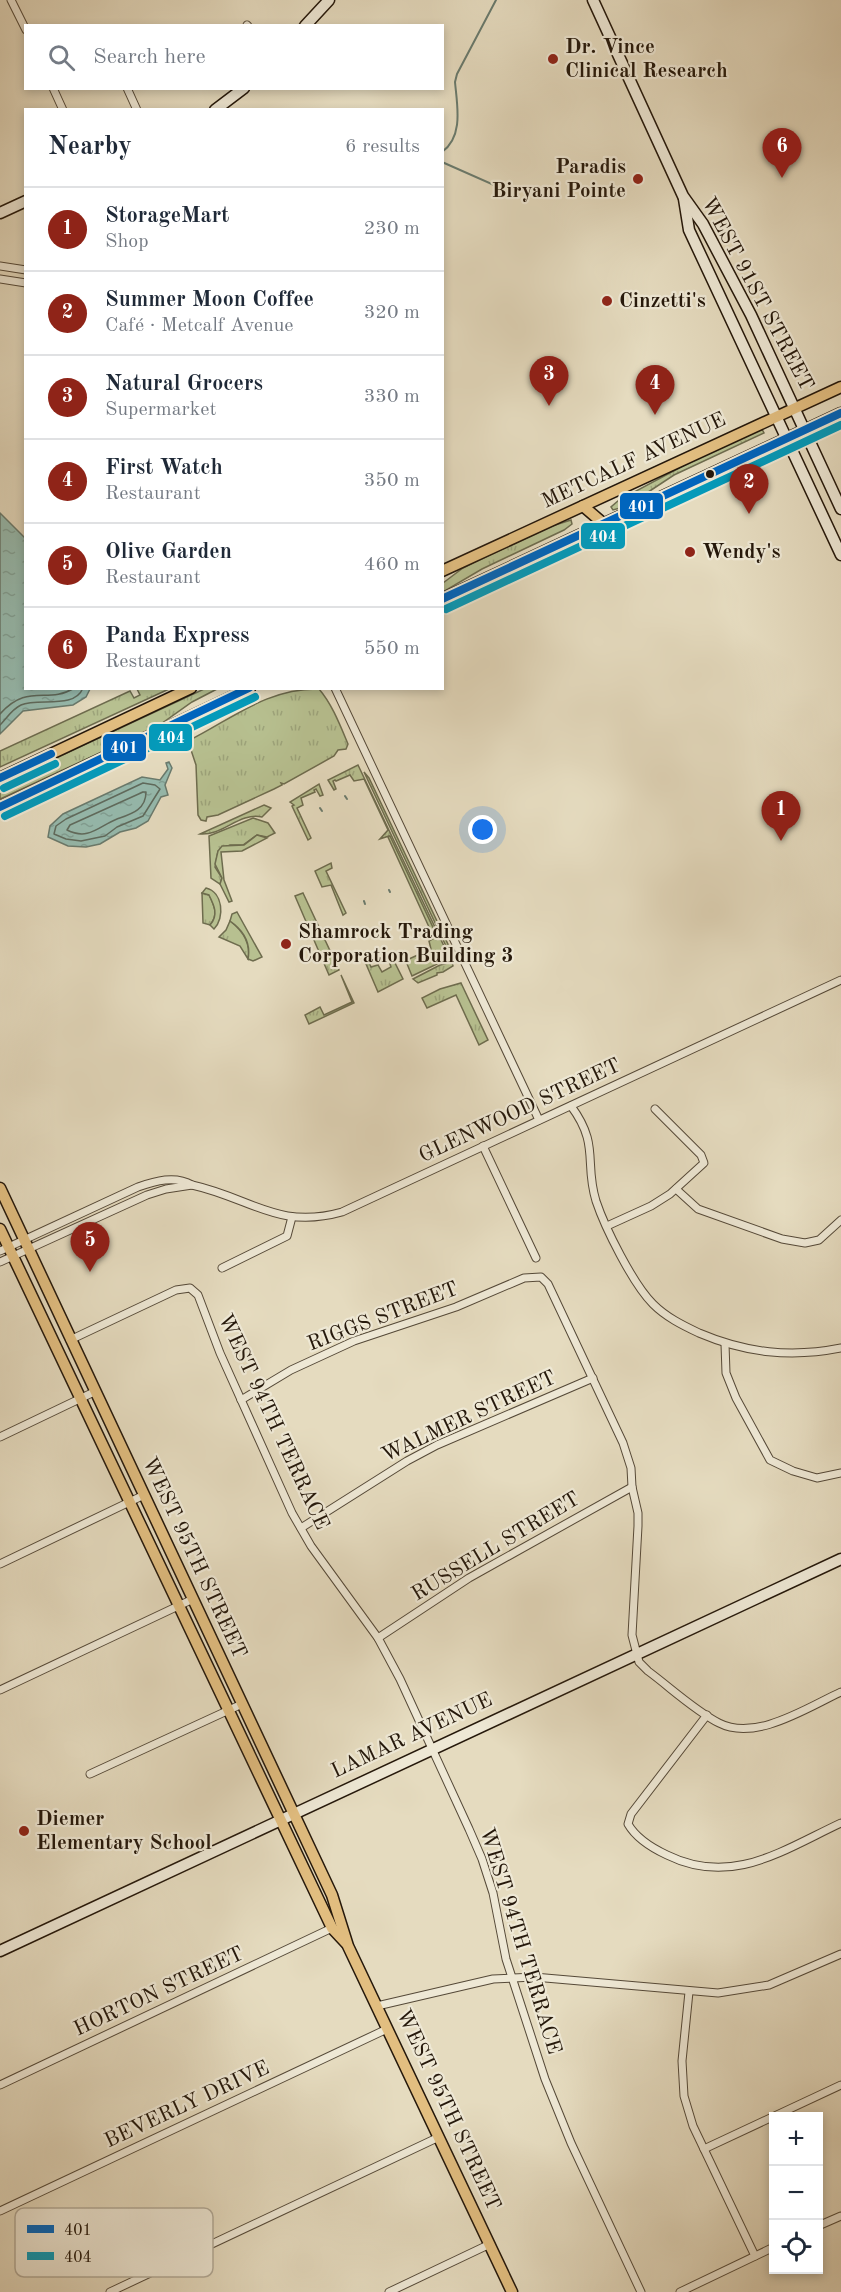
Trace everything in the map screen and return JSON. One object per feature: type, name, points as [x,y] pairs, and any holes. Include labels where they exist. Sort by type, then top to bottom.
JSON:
[{"type":"main road","name":"METCALF AVENUE","points":[[444,570],[841,387]]},
{"type":"main road","name":"METCALF AVENUE","points":[[444,598],[841,413]]},
{"type":"main road","points":[[595,501],[604,524]]},
{"type":"main road","points":[[583,506],[604,524]]},
{"type":"main road","points":[[0,778],[187,690]]},
{"type":"main road","points":[[0,807],[246,690]]},
{"type":"main road","name":"WEST 95TH STREET","points":[[0,1188],[294,1813],[332,1895],[348,1946],[512,2292]]},
{"type":"main road","name":"WEST 95TH STREET","points":[[0,1229],[7,1251],[81,1399],[332,1928],[348,1946]]},
{"type":"street","points":[[11,0],[24,26]]},
{"type":"street","points":[[307,24],[329,0]]},
{"type":"street","name":"WEST 91ST STREET","points":[[593,0],[683,196],[703,224],[751,315],[841,509]]},
{"type":"street","points":[[54,90],[62,108]]},
{"type":"street","points":[[128,90],[136,108]]},
{"type":"street","points":[[218,108],[241,90]]},
{"type":"street","name":"WEST 91ST STREET","points":[[683,196],[689,230],[841,554]]},
{"type":"street","points":[[0,213],[24,202]]},
{"type":"street","points":[[0,266],[24,270]]},
{"type":"street","points":[[0,279],[24,283]]},
{"type":"street","points":[[336,690],[539,1120]]},
{"type":"street","name":"GLENWOOD STREET","points":[[26,1245],[151,1182],[183,1180],[276,1214],[292,1217],[312,1218],[342,1212],[841,980]]},
{"type":"street","points":[[571,1106],[582,1121],[589,1138],[592,1185],[596,1200],[632,1277],[653,1305],[680,1325],[725,1344],[774,1353],[821,1352],[841,1348]]},
{"type":"street","points":[[607,1226],[651,1206],[676,1189],[704,1163],[701,1155],[655,1109]]},
{"type":"street","points":[[483,1146],[536,1258]]},
{"type":"street","points":[[0,1262],[7,1251],[154,1192],[192,1185]]},
{"type":"street","points":[[676,1189],[698,1209],[783,1239],[805,1243],[819,1239],[841,1220]]},
{"type":"street","points":[[222,1268],[287,1236],[292,1217]]},
{"type":"street","name":"RIGGS STREET","points":[[241,1400],[291,1370],[354,1341],[456,1307],[524,1278],[541,1276],[548,1284],[593,1378]]},
{"type":"street","name":"WEST 94TH TERRACE","points":[[70,1340],[176,1290],[190,1288],[198,1295],[220,1353],[282,1491],[311,1546],[378,1638],[432,1748],[482,1859],[506,1959],[523,2016],[556,2109],[641,2292]]},
{"type":"street","points":[[725,1344],[726,1373],[736,1398],[770,1460],[793,1471],[818,1478],[841,1473]]},
{"type":"street","points":[[593,1378],[623,1443],[631,1468],[638,1513],[632,1635],[639,1662],[707,1714],[729,1727],[752,1729],[775,1722],[841,1692]]},
{"type":"street","name":"WALMER STREET","points":[[301,1528],[381,1476],[437,1445],[593,1378]]},
{"type":"street","points":[[0,1437],[94,1392]]},
{"type":"street","name":"RUSSELL STREET","points":[[378,1638],[469,1578],[632,1486]]},
{"type":"street","points":[[0,1564],[144,1495]]},
{"type":"street","name":"LAMAR AVENUE","points":[[0,1951],[841,1558]]},
{"type":"street","points":[[0,1690],[193,1599]]},
{"type":"street","points":[[90,1774],[242,1704]]},
{"type":"street","points":[[707,1714],[631,1814],[628,1824],[634,1834],[660,1852],[682,1863],[719,1869],[748,1865],[841,1823]]},
{"type":"street","name":"HORTON STREET","points":[[0,2085],[332,1928]]},
{"type":"street","points":[[377,2006],[493,1979],[534,1977],[718,1993],[769,1985],[841,1953]]},
{"type":"street","points":[[688,1992],[682,2061],[684,2096],[688,2115],[754,2256]]},
{"type":"street","name":"BEVERLY DRIVE","points":[[0,2211],[387,2029]]},
{"type":"street","points":[[704,2149],[841,2085]]},
{"type":"street","points":[[213,2243],[439,2137]]},
{"type":"street","points":[[823,2224],[841,2216]]},
{"type":"street","points":[[389,2292],[490,2244]]},
{"type":"street","points":[[680,2292],[769,2249]]},
{"type":"street","points":[[110,2292],[142,2277]]},
{"type":"green space","points":[[762,429],[764,433],[674,475],[627,506],[613,510],[611,507],[619,500],[698,458]]},
{"type":"green space","points":[[571,520],[572,524],[482,569],[444,591],[444,582],[463,568],[552,526]]},
{"type":"green space","points":[[138,690],[167,690],[0,767],[0,751],[130,691],[134,698],[140,695]]},
{"type":"green space","points":[[202,690],[215,690],[192,702],[158,726],[0,799],[0,790],[24,773]]},
{"type":"green space","points":[[300,690],[320,690],[339,722],[348,744],[346,749],[338,750],[334,756],[284,784],[281,783],[282,785],[274,789],[218,815],[207,817],[206,821],[201,820],[198,815],[196,765],[188,741],[251,706]]},
{"type":"green space","points":[[358,765],[451,961],[439,963],[412,976],[403,954],[406,953],[409,959],[431,949],[429,941],[436,937],[389,836],[380,839],[388,830],[364,779],[354,781],[350,775],[335,780],[333,781],[336,789],[334,790],[328,780]]},
{"type":"green space","points":[[364,772],[369,778],[454,957],[454,963]]},
{"type":"green space","points":[[319,784],[323,795],[320,796],[316,789],[314,790],[315,792],[301,798],[303,805],[297,808],[311,838],[308,840],[292,806],[294,805],[290,802]]},
{"type":"green space","points":[[264,805],[271,808],[262,817],[246,818],[208,834],[200,834]]},
{"type":"green space","points":[[253,818],[268,823],[275,833],[267,837],[257,835],[243,845],[230,845],[218,851],[215,867],[222,878],[220,884],[211,878],[209,836]]},
{"type":"green space","points":[[257,835],[267,838],[242,851],[221,852],[224,880],[232,901],[229,902],[220,884],[222,878],[215,864],[218,851],[222,846],[244,845]]},
{"type":"green space","points":[[390,836],[437,936],[434,938],[388,837]]},
{"type":"green space","points":[[331,863],[332,868],[326,871],[346,913],[343,915],[331,885],[322,887],[315,871]]},
{"type":"green space","points":[[206,888],[212,890],[221,906],[220,919],[214,929],[210,925],[215,914],[214,906],[209,895],[202,893]]},
{"type":"green space","points":[[202,893],[209,895],[214,906],[215,914],[210,925],[203,923]]},
{"type":"green space","points":[[303,893],[339,970],[329,975],[295,896]]},
{"type":"green space","points":[[237,912],[262,957],[253,961],[248,959],[249,953],[245,937],[230,921],[232,914]]},
{"type":"green space","points":[[230,921],[245,938],[249,953],[248,959],[240,946],[219,937],[226,930]]},
{"type":"green space","points":[[367,957],[371,967],[378,965],[382,972],[391,967],[389,961],[393,959],[403,979],[378,992],[363,958]]},
{"type":"green space","points":[[452,962],[453,966],[437,975],[418,983],[413,979],[440,965]]},
{"type":"green space","points":[[341,975],[354,1003],[309,1024],[305,1015],[320,1007],[324,1015],[352,1002]]},
{"type":"green space","points":[[461,983],[488,1040],[479,1045],[456,995],[427,1008],[422,998],[440,989]]},
{"type":"water","points":[[0,513],[24,537],[24,690],[90,690],[86,697],[73,705],[23,711],[0,734]]},
{"type":"water","points":[[169,762],[172,768],[165,785],[168,795],[161,797],[148,821],[136,828],[120,832],[100,844],[86,847],[68,846],[48,837],[50,826],[63,814],[142,777],[160,780],[168,769],[166,763]]},
{"type":"waterway","points":[[444,150],[454,138],[458,120],[455,82],[457,74],[496,0]]},
{"type":"waterway","points":[[444,163],[510,192]]},
{"type":"transit line","name":"401","points":[[444,598],[841,413]]},
{"type":"transit line","name":"404","points":[[446,609],[841,425]]},
{"type":"transit line","name":"401","points":[[0,807],[245,690]]},
{"type":"transit line","name":"404","points":[[5,816],[255,697]]},
{"type":"transit line","name":"401","points":[[0,778],[51,754]]},
{"type":"transit line","name":"404","points":[[4,788],[55,764]]},
{"type":"place","name":"Dr. Vince Clinical Research","points":[[553,59]]},
{"type":"place","name":"Panda Express","points":[[782,178]]},
{"type":"place","name":"Paradis Biryani Pointe","points":[[638,179]]},
{"type":"place","name":"Cinzetti's","points":[[607,301]]},
{"type":"place","name":"Natural Grocers","points":[[549,406]]},
{"type":"place","name":"First Watch","points":[[655,415]]},
{"type":"place","name":"Summer Moon Coffee","points":[[749,514]]},
{"type":"place","name":"Wendy's","points":[[690,552]]},
{"type":"place","name":"StorageMart","points":[[781,841]]},
{"type":"place","name":"Shamrock Trading Corporation Building 3","points":[[286,944]]},
{"type":"place","name":"Olive Garden","points":[[90,1272]]},
{"type":"place","name":"Diemer Elementary School","points":[[24,1831]]}]
